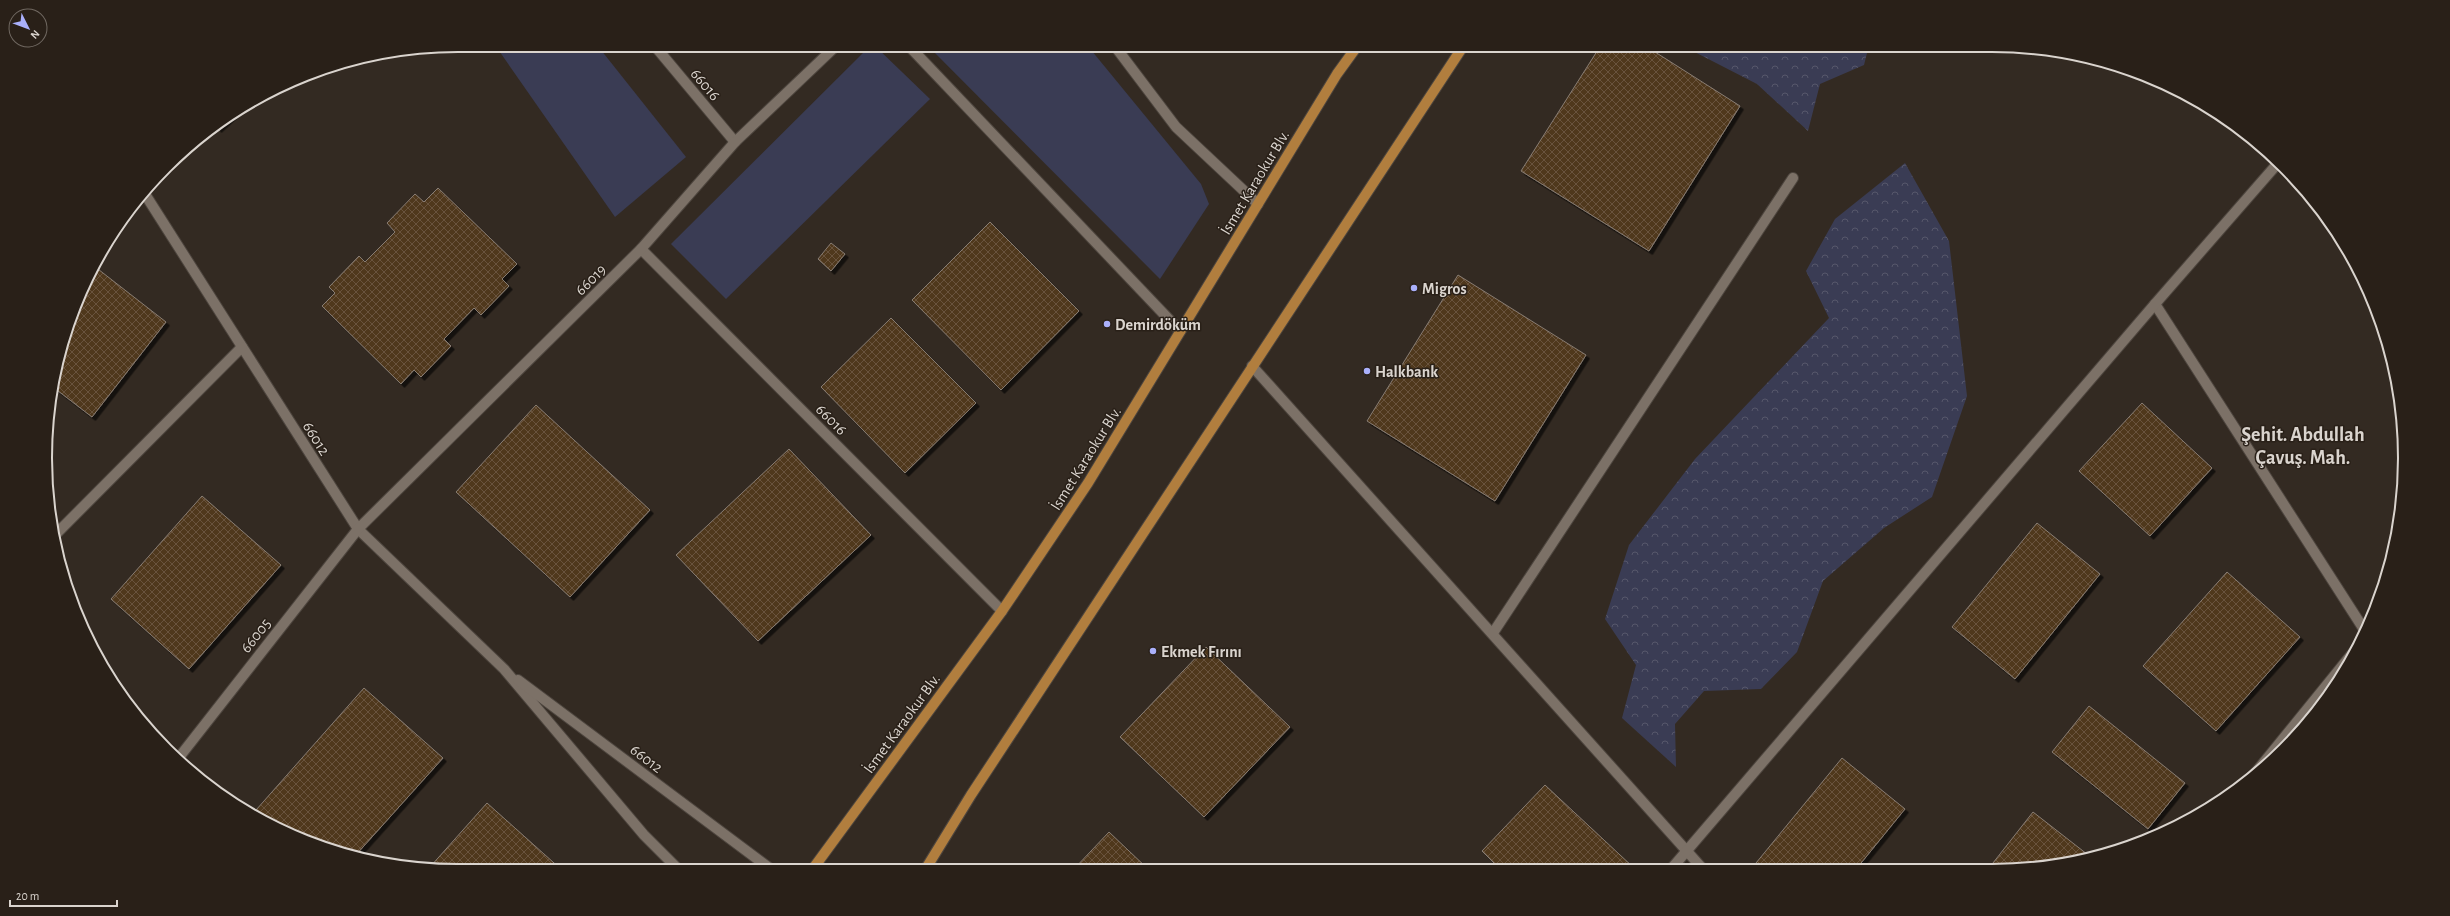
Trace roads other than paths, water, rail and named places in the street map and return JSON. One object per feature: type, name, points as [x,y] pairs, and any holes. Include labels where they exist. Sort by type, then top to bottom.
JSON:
[{"type":"main road","name":"İsmet Karaokur Blv.","points":[[816,864],[1002,611],[1088,483],[1337,74],[1353,52]]},
{"type":"main road","points":[[930,864],[971,795],[1459,52]]},
{"type":"street","name":"66016","points":[[660,52],[735,142]]},
{"type":"street","name":"66019","points":[[358,529],[641,250],[735,142],[831,52]]},
{"type":"street","points":[[915,52],[1180,331]]},
{"type":"street","points":[[1119,52],[1176,127],[1258,204]]},
{"type":"street","points":[[1675,864],[2155,304],[2275,167]]},
{"type":"street","points":[[1492,633],[1793,178]]},
{"type":"street","name":"66012","points":[[147,197],[358,529],[504,669],[644,835],[674,864]]},
{"type":"street","name":"66016","points":[[641,250],[1002,611]]},
{"type":"street","points":[[2155,304],[2362,625]]},
{"type":"street","points":[[59,531],[242,347]]},
{"type":"street","points":[[1252,366],[1687,849],[1699,864]]},
{"type":"street","name":"66005","points":[[181,755],[358,529]]},
{"type":"street","name":"66012","points":[[504,669],[764,864]]},
{"type":"street","points":[[2275,749],[2337,672]]},
{"type":"place","name":"Migros","points":[[1414,288]]},
{"type":"place","name":"Demirdöküm","points":[[1107,324]]},
{"type":"place","name":"Halkbank","points":[[1367,371]]},
{"type":"place","name":"Ekmek Fırını","points":[[1153,651]]},
{"type":"district","name":"Şehit. Abdullah Çavuş. Mah.","points":[[2303,446]]}]
